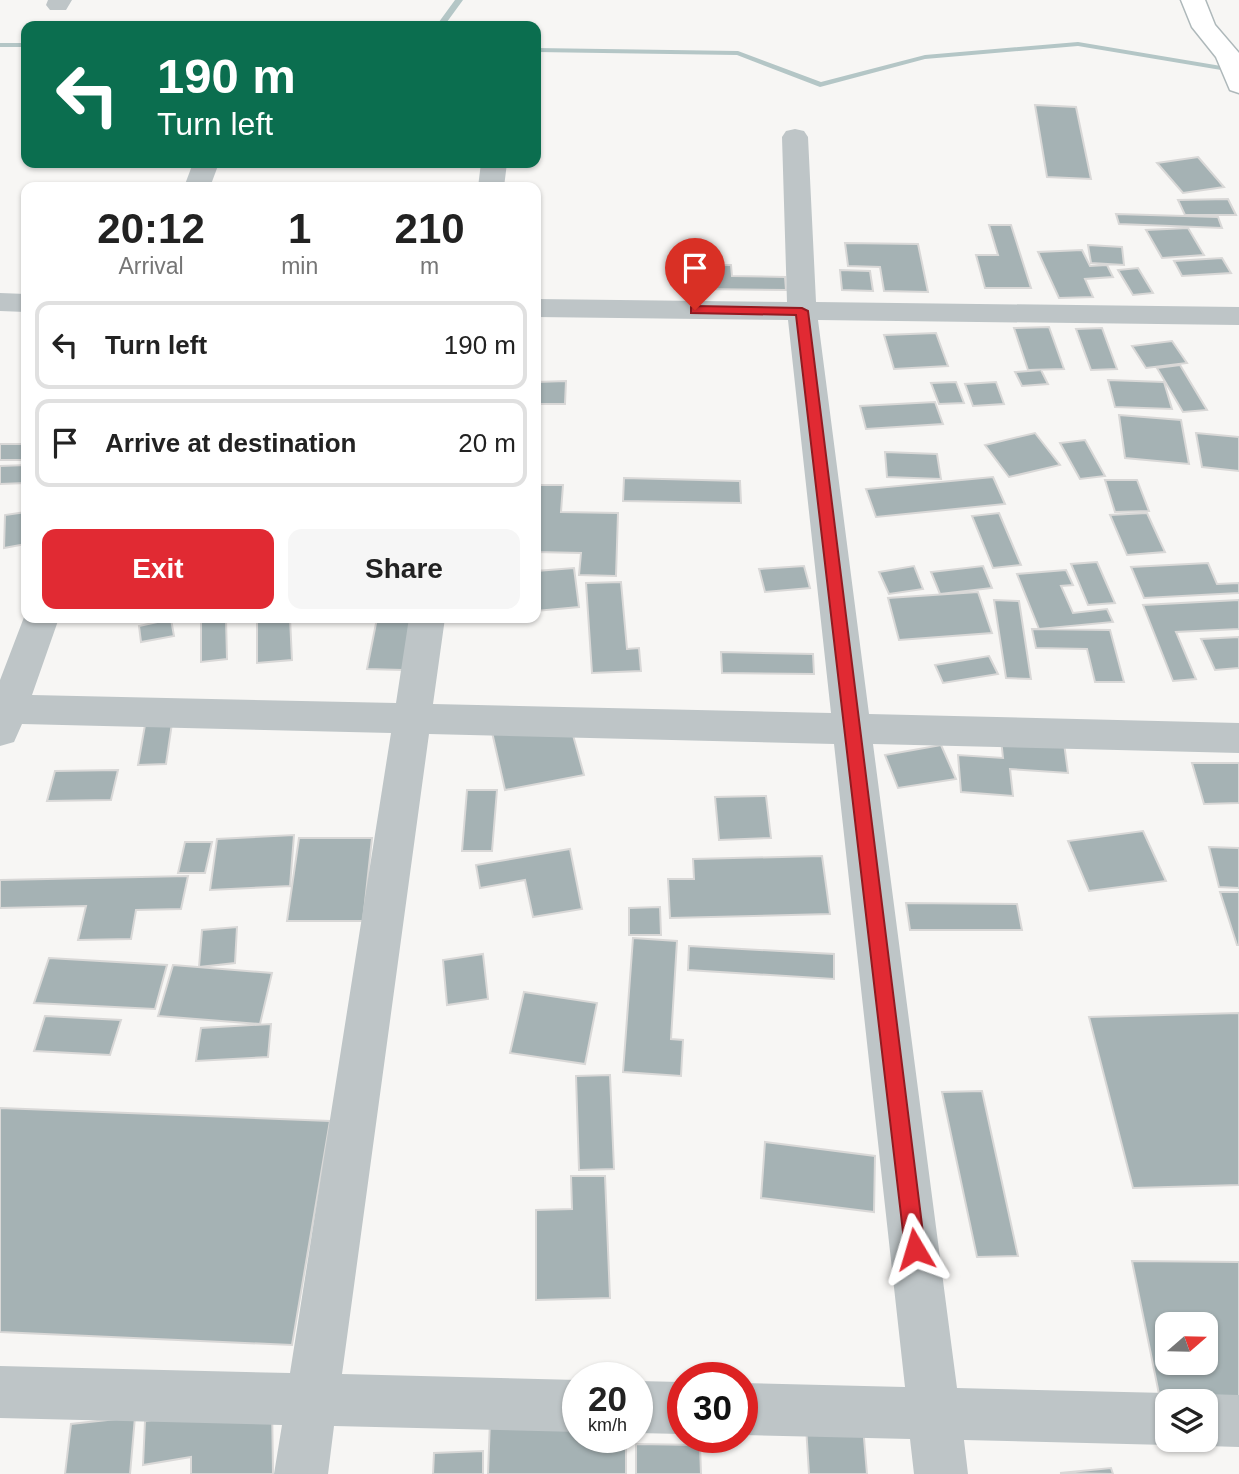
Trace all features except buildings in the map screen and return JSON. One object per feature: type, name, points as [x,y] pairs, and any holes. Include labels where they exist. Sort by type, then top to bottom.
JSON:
[{"type":"street","points":[[1192,0],[1204,27],[1228,55],[1239,85]]},
{"type":"street","points":[[1228,55],[1233,29],[1229,19]]},
{"type":"street","points":[[795,137],[802,311],[936,1414],[941,1474]]},
{"type":"street","points":[[0,302],[21,303]]},
{"type":"street","points":[[541,308],[1239,316]]},
{"type":"street","points":[[39,623],[3,716],[412,719],[1239,738]]},
{"type":"street","points":[[301,1474],[426,623]]},
{"type":"street","points":[[0,1392],[562,1406]]},
{"type":"street","points":[[758,1409],[1155,1419]]},
{"type":"street","points":[[1218,1420],[1239,1421]]},
{"type":"waterway","points":[[444,21],[459,0]]},
{"type":"waterway","points":[[541,50],[738,53],[820,85],[925,57],[1078,44],[1239,71]]},
{"type":"waterway","points":[[0,45],[21,45]]},
{"type":"route","points":[[695,310],[802,311],[915,1249]]}]
